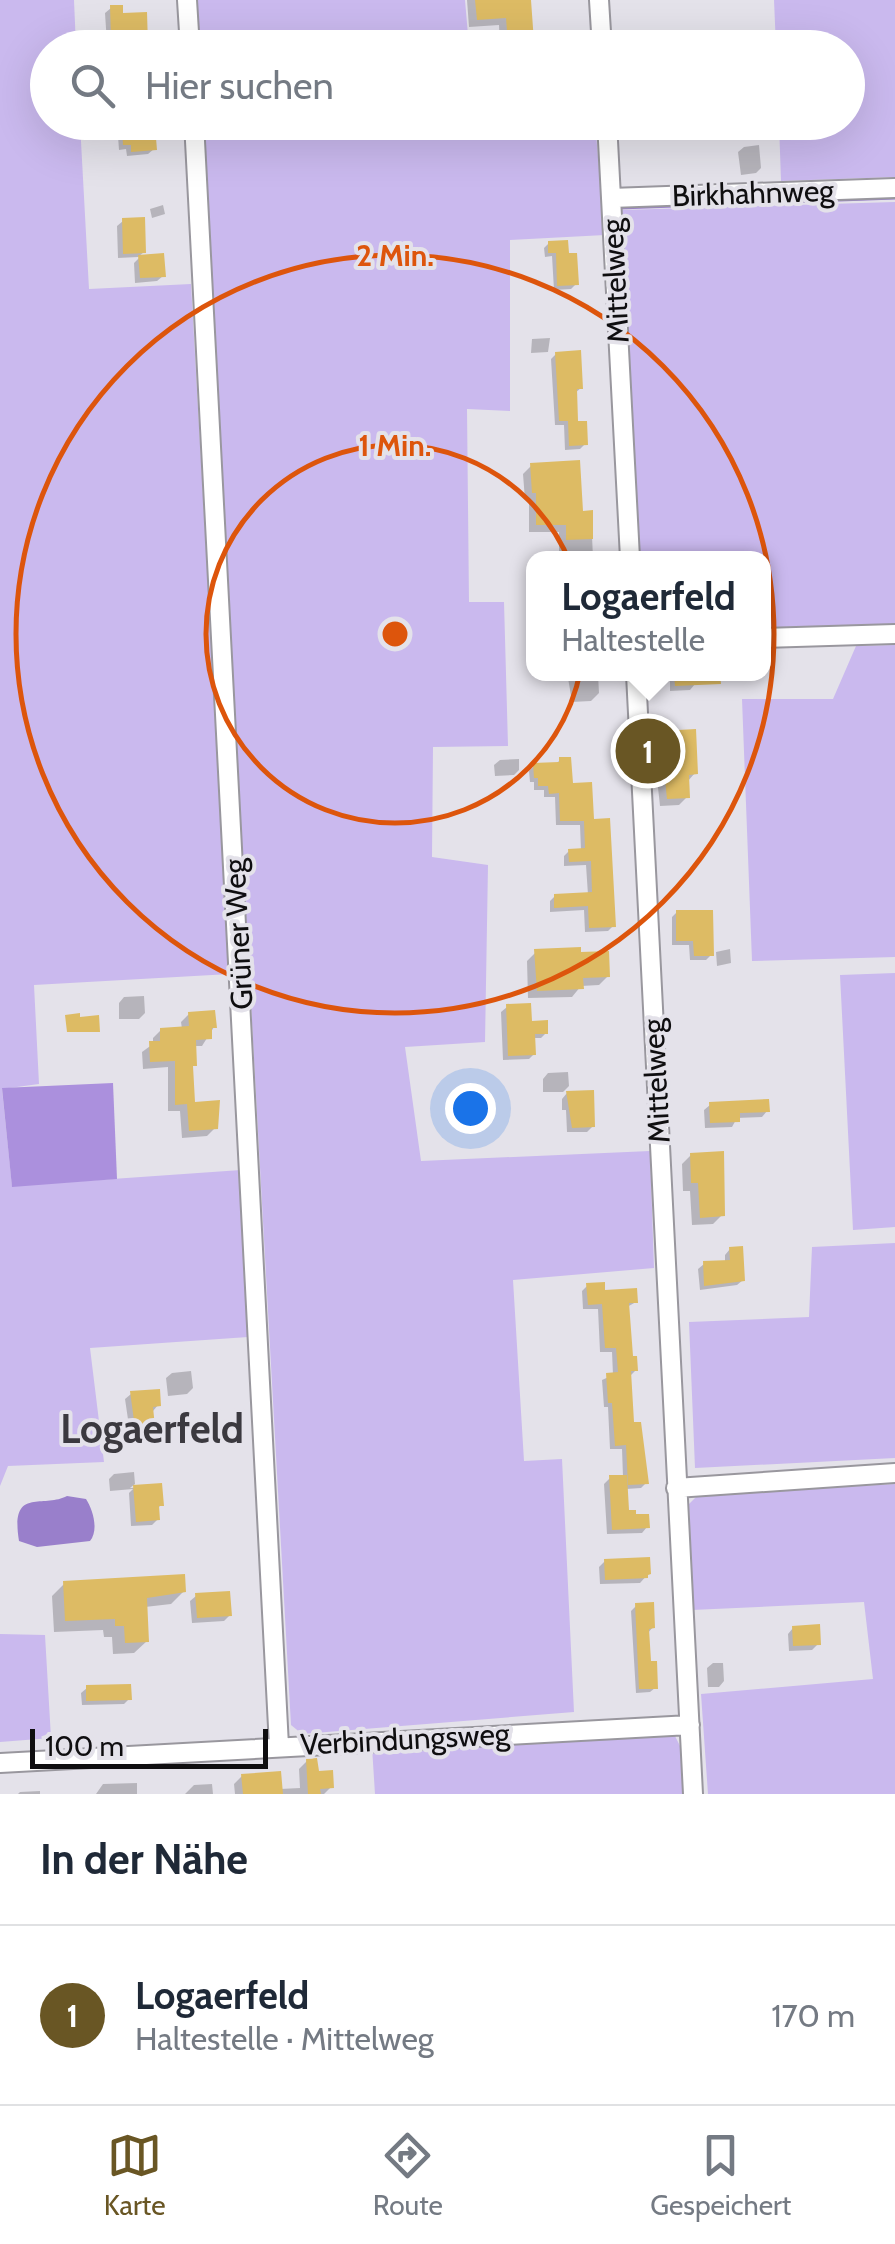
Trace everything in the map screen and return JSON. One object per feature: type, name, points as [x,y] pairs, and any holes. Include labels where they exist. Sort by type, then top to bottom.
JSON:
[{"type":"street","points":[[187,0],[189,30]]},
{"type":"street","points":[[599,0],[601,30]]},
{"type":"street","name":"Grüner Weg","points":[[195,140],[279,1746]]},
{"type":"street","name":"Mittelweg","points":[[607,140],[630,551]]},
{"type":"street","name":"Birkhahnweg","points":[[611,198],[895,188]]},
{"type":"street","points":[[771,638],[895,634]]},
{"type":"street","name":"Mittelweg","points":[[636,681],[693,1794]]},
{"type":"street","points":[[676,1488],[895,1473]]},
{"type":"street","name":"Verbindungsweg","points":[[0,1763],[690,1725]]},
{"type":"shaded area","points":[[0,0],[74,0],[75,30],[30,30],[30,140],[81,140],[89,289],[191,284],[230,974],[34,985],[39,1084],[2,1089],[12,1186],[241,1170],[248,1337],[90,1348],[104,1462],[8,1466],[0,1486]]},
{"type":"shaded area","points":[[195,0],[465,0],[468,30],[197,30]]},
{"type":"shaded area","points":[[774,0],[895,0],[895,177],[781,181],[780,140],[865,140],[865,30],[775,30]]},
{"type":"shaded area","points":[[203,140],[597,140],[605,235],[510,240],[510,411],[467,409],[469,602],[504,602],[508,746],[433,747],[432,857],[488,865],[485,1042],[405,1047],[421,1161],[650,1151],[654,1268],[513,1280],[524,1461],[562,1459],[574,1712],[302,1734],[291,1725]]},
{"type":"shaded area","points":[[895,202],[895,625],[771,629],[771,551],[637,551],[622,210]]},
{"type":"shaded area","points":[[895,645],[895,957],[752,961],[742,699],[833,699],[856,646]]},
{"type":"shaded area","points":[[895,973],[895,1227],[853,1230],[840,975]]},
{"type":"shaded area","points":[[113,1083],[117,1179],[12,1187],[2,1088]]},
{"type":"shaded area","points":[[895,1243],[895,1458],[695,1468],[689,1322],[809,1317],[812,1247]]},
{"type":"shaded area","points":[[895,1484],[895,1794],[708,1794],[701,1694],[873,1679],[864,1602],[692,1610],[689,1504],[698,1495]]},
{"type":"shaded area","points":[[67,1496],[86,1499],[89,1504],[95,1526],[90,1541],[37,1547],[19,1541],[17,1524],[24,1506]]},
{"type":"shaded area","points":[[0,1634],[45,1635],[51,1738],[0,1742]]},
{"type":"shaded area","points":[[675,1736],[682,1750],[684,1794],[375,1794],[372,1747]]},
{"type":"building","points":[[475,0],[531,0],[533,30],[507,30],[506,18],[477,20]]},
{"type":"building","points":[[110,5],[123,5],[123,13],[147,12],[148,30],[111,30]]},
{"type":"building","points":[[123,140],[156,140],[157,150],[131,152],[131,145],[123,145]]},
{"type":"building","points":[[145,217],[146,253],[123,254],[122,218]]},
{"type":"building","points":[[568,240],[569,253],[577,253],[579,285],[557,286],[556,253],[548,253],[548,241]]},
{"type":"building","points":[[164,253],[166,277],[140,278],[138,255]]},
{"type":"building","points":[[581,350],[583,389],[577,389],[578,421],[587,421],[588,445],[569,446],[568,421],[559,421],[555,352]]},
{"type":"building","points":[[580,460],[583,511],[593,510],[593,539],[566,540],[566,525],[536,525],[536,493],[532,493],[530,463]]},
{"type":"building","points":[[675,681],[721,684],[675,686]]},
{"type":"building","points":[[696,729],[698,774],[689,775],[690,798],[667,799],[660,731]]},
{"type":"building","points":[[559,757],[571,757],[573,783],[592,782],[594,819],[610,818],[616,927],[589,928],[588,906],[554,908],[554,894],[592,892],[591,861],[569,862],[568,849],[585,848],[584,821],[560,821],[559,793],[549,794],[548,786],[538,786],[538,778],[534,778],[533,763],[559,762]]},
{"type":"building","points":[[676,910],[713,910],[714,956],[694,956],[693,941],[676,941]]},
{"type":"building","points":[[581,947],[581,952],[609,951],[610,977],[583,978],[584,989],[537,991],[534,949]]},
{"type":"building","points":[[531,1003],[532,1021],[548,1020],[548,1034],[535,1034],[536,1055],[508,1056],[506,1004]]},
{"type":"building","points":[[215,1010],[217,1028],[212,1028],[212,1039],[196,1040],[197,1066],[193,1066],[195,1102],[220,1100],[218,1129],[189,1131],[187,1104],[175,1105],[175,1061],[150,1062],[149,1041],[160,1041],[160,1028],[189,1026],[188,1012]]},
{"type":"building","points":[[80,1013],[80,1017],[99,1015],[100,1032],[67,1032],[65,1015]]},
{"type":"building","points":[[594,1090],[595,1127],[572,1128],[566,1091]]},
{"type":"building","points":[[769,1099],[770,1112],[740,1113],[740,1122],[710,1123],[709,1102]]},
{"type":"building","points":[[724,1151],[725,1216],[700,1218],[698,1183],[691,1183],[690,1153]]},
{"type":"building","points":[[743,1246],[745,1281],[704,1286],[703,1261],[730,1260],[729,1247]]},
{"type":"building","points":[[605,1282],[605,1290],[637,1288],[638,1303],[629,1303],[638,1371],[631,1371],[634,1422],[641,1422],[649,1484],[628,1485],[626,1445],[615,1446],[606,1373],[618,1372],[616,1348],[605,1348],[602,1304],[588,1305],[586,1283]]},
{"type":"building","points":[[160,1389],[161,1406],[153,1407],[155,1427],[135,1428],[130,1391]]},
{"type":"building","points":[[609,1475],[627,1475],[629,1510],[649,1514],[650,1528],[612,1530]]},
{"type":"building","points":[[162,1483],[164,1506],[159,1506],[160,1520],[136,1522],[133,1485]]},
{"type":"building","points":[[650,1557],[648,1578],[605,1580],[604,1559]]},
{"type":"building","points":[[185,1574],[186,1592],[147,1598],[149,1642],[125,1643],[124,1626],[115,1626],[115,1619],[65,1621],[63,1581]]},
{"type":"building","points":[[230,1591],[232,1616],[197,1618],[195,1593]]},
{"type":"building","points":[[654,1602],[655,1628],[649,1629],[651,1661],[657,1661],[658,1689],[639,1689],[635,1603]]},
{"type":"building","points":[[820,1624],[821,1645],[793,1646],[792,1626]]},
{"type":"building","points":[[131,1684],[132,1700],[86,1701],[86,1685]]},
{"type":"building","points":[[317,1758],[319,1771],[333,1770],[334,1788],[308,1794],[306,1759]]},
{"type":"building","points":[[281,1771],[283,1794],[243,1794],[241,1774]]},
{"type":"waterway","points":[[619,207],[895,197]]},
{"type":"place","name":"Logaerfeld","points":[[648,751]]},
{"type":"district","name":"Logaerfeld","points":[[152,1428]]}]
